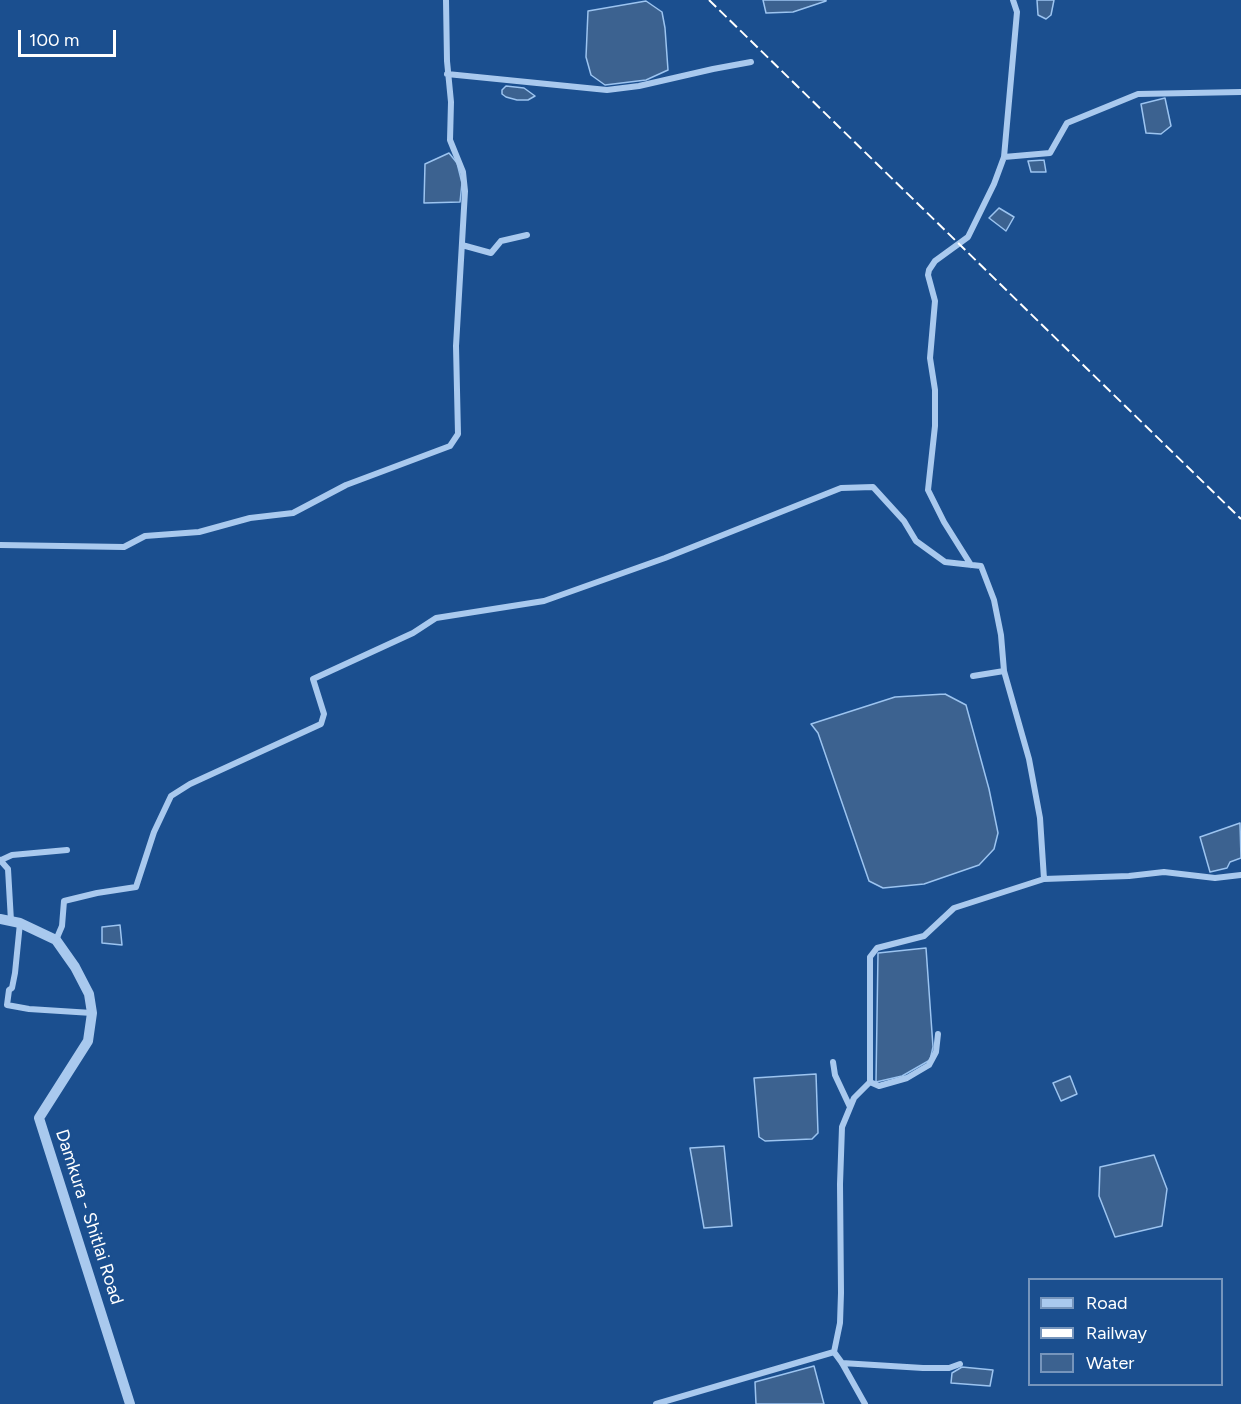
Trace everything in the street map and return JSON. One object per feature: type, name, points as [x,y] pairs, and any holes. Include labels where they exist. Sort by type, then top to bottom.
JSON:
[{"type":"street","points":[[0,545],[124,547],[145,536],[199,532],[250,518],[293,513],[346,485],[450,446],[458,434],[456,346],[465,191],[463,172],[450,140],[451,102],[447,74],[446,0]]},
{"type":"street","points":[[971,565],[944,522],[928,490],[936,390],[930,358],[935,301],[928,275],[935,261],[968,237],[994,184],[1004,157],[1017,12],[1013,0]]},
{"type":"street","points":[[447,74],[607,90],[639,87],[751,62]]},
{"type":"street","points":[[1004,157],[1050,153],[1067,123],[1138,94],[1241,92]]},
{"type":"street","points":[[462,245],[491,253],[501,240],[527,235]]},
{"type":"street","points":[[56,940],[62,926],[64,901],[136,887],[154,832],[171,796],[190,784],[321,724],[324,714],[313,679],[413,633],[436,618],[544,601],[664,558],[841,489],[873,487],[904,521],[916,541],[945,562],[981,566],[994,600],[1001,635],[1004,671],[1029,759],[1040,818],[1044,879]]},
{"type":"street","points":[[973,676],[1004,671]]},
{"type":"street","points":[[67,850],[12,855],[0,860],[8,869],[12,988],[9,990],[7,1005],[29,1009],[92,1013]]},
{"type":"street","points":[[865,1404],[834,1352],[840,1323],[842,1127],[854,1098],[870,1082],[870,957],[877,948],[924,936],[954,908],[1044,879],[1129,876],[1164,872],[1215,878],[1241,875]]},
{"type":"street","name":"Damkura - Shitlai Road","points":[[8,920],[56,940],[75,967],[89,994],[92,1013],[88,1041],[39,1118],[130,1404]]},
{"type":"street","points":[[870,1082],[879,1086],[907,1078],[929,1065],[936,1052],[938,1034]]},
{"type":"street","points":[[832,1062],[835,1075],[850,1107]]},
{"type":"street","points":[[656,1404],[834,1352]]},
{"type":"street","points":[[842,1363],[923,1368],[949,1368],[960,1364]]},
{"type":"water","points":[[763,0],[826,1],[793,12],[766,13]]},
{"type":"water","points":[[1037,0],[1054,0],[1051,15],[1046,19],[1038,15]]},
{"type":"water","points":[[646,1],[662,12],[668,70],[646,80],[605,85],[591,75],[586,57],[588,11]]},
{"type":"water","points":[[506,86],[524,88],[535,96],[528,100],[506,97],[502,94],[502,90]]},
{"type":"water","points":[[1165,98],[1171,126],[1161,134],[1146,133],[1141,104]]},
{"type":"water","points":[[449,153],[457,163],[462,183],[460,202],[424,203],[425,164]]},
{"type":"water","points":[[1044,160],[1046,172],[1031,172],[1028,161]]},
{"type":"water","points":[[999,208],[1014,217],[1006,231],[989,218]]},
{"type":"water","points":[[945,694],[966,705],[989,789],[998,833],[994,849],[979,865],[924,884],[883,888],[869,881],[818,733],[811,724],[895,697]]},
{"type":"water","points":[[1240,823],[1241,858],[1230,862],[1227,868],[1210,872],[1200,837]]},
{"type":"water","points":[[120,925],[122,945],[102,943],[102,927]]},
{"type":"water","points":[[926,948],[933,1047],[930,1060],[902,1076],[876,1082],[878,953]]},
{"type":"water","points":[[816,1074],[818,1133],[812,1139],[765,1141],[759,1137],[754,1078]]},
{"type":"water","points":[[1070,1076],[1077,1094],[1061,1101],[1053,1083]]},
{"type":"water","points":[[724,1146],[732,1226],[704,1228],[690,1148]]},
{"type":"water","points":[[1154,1155],[1167,1189],[1162,1226],[1115,1237],[1099,1196],[1100,1167]]},
{"type":"water","points":[[814,1366],[824,1404],[756,1404],[755,1382]]},
{"type":"water","points":[[962,1367],[993,1370],[990,1386],[951,1383],[952,1373]]},
{"type":"railway","points":[[709,0],[1241,519]]}]
